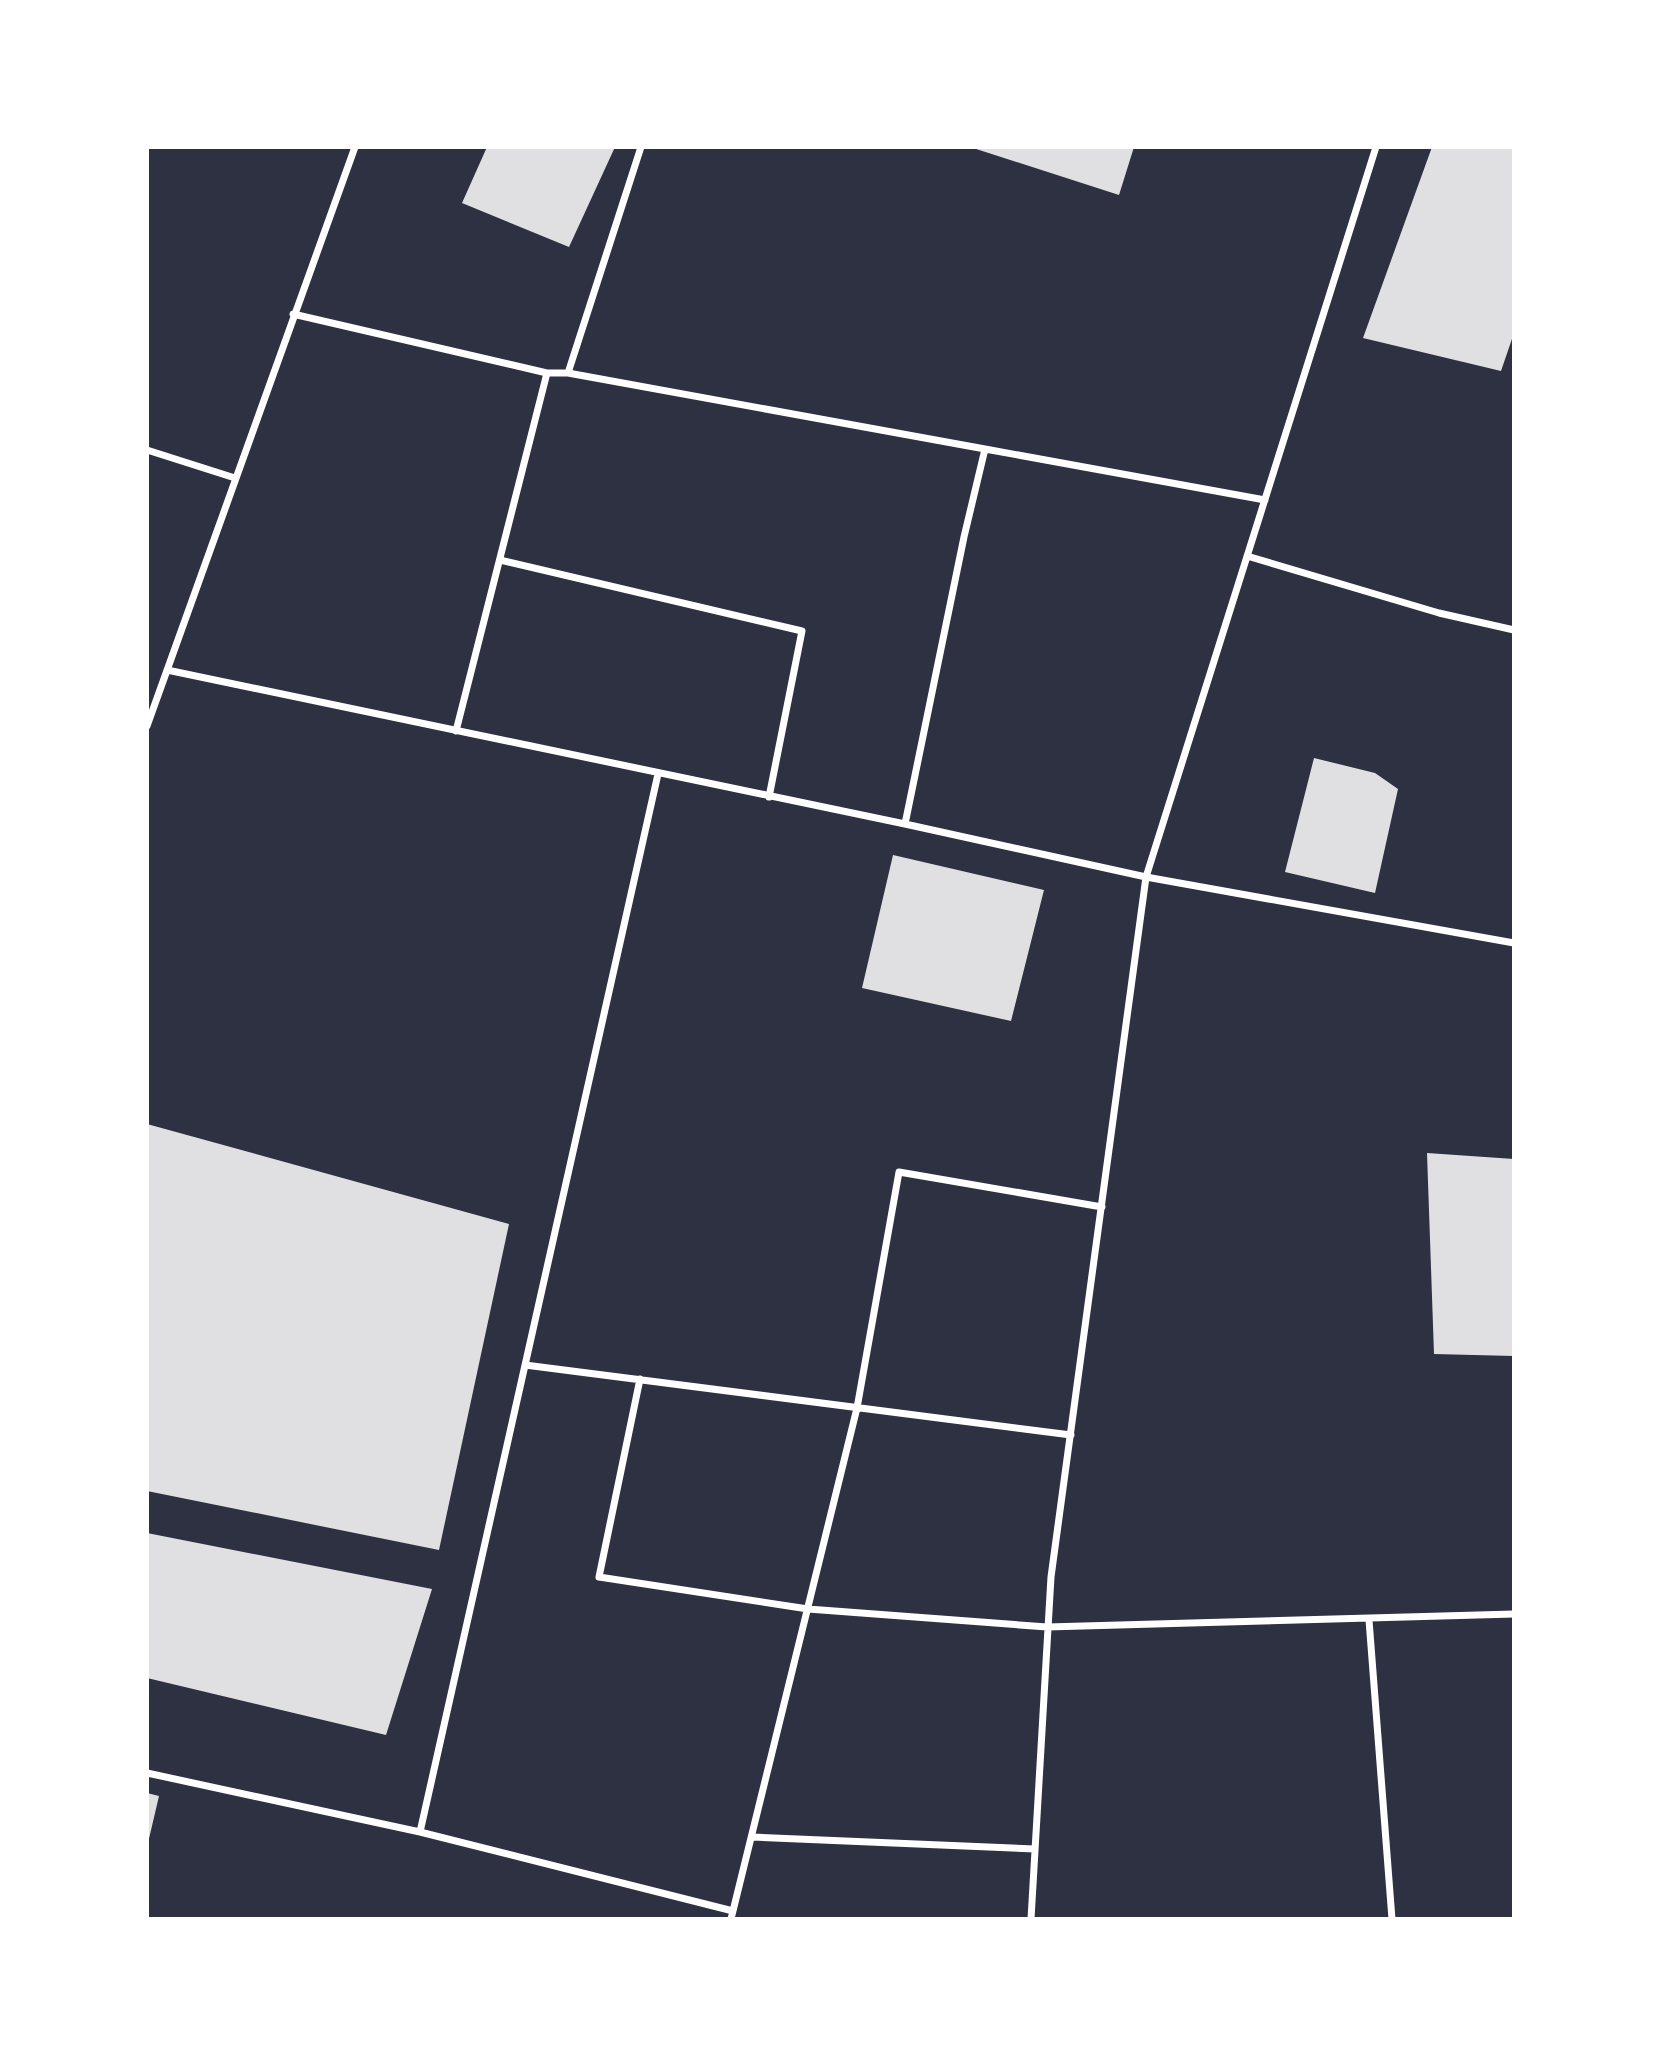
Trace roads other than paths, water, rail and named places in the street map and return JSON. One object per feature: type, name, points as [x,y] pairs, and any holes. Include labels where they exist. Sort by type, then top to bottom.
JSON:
[{"type":"street","points":[[147,726],[355,147]]},
{"type":"street","points":[[568,373],[641,147]]},
{"type":"street","points":[[1031,1919],[1051,1577],[1146,877],[1376,147]]},
{"type":"street","points":[[293,314],[547,373],[568,373],[1265,500]]},
{"type":"street","points":[[456,731],[547,373]]},
{"type":"street","points":[[905,824],[964,537],[985,449]]},
{"type":"street","points":[[147,450],[235,478]]},
{"type":"street","points":[[1247,556],[1439,612],[1514,630]]},
{"type":"street","points":[[500,560],[802,631],[769,797]]},
{"type":"street","points":[[167,670],[1146,877],[1514,943]]},
{"type":"street","points":[[420,1832],[659,774]]},
{"type":"street","points":[[147,1773],[420,1832],[732,1915],[857,1408],[899,1172],[1102,1207]]},
{"type":"street","points":[[525,1365],[1071,1435]]},
{"type":"street","points":[[640,1379],[599,1577],[808,1609],[1047,1627],[1514,1614]]},
{"type":"street","points":[[1369,1620],[1392,1919]]},
{"type":"street","points":[[752,1837],[1035,1849]]}]
